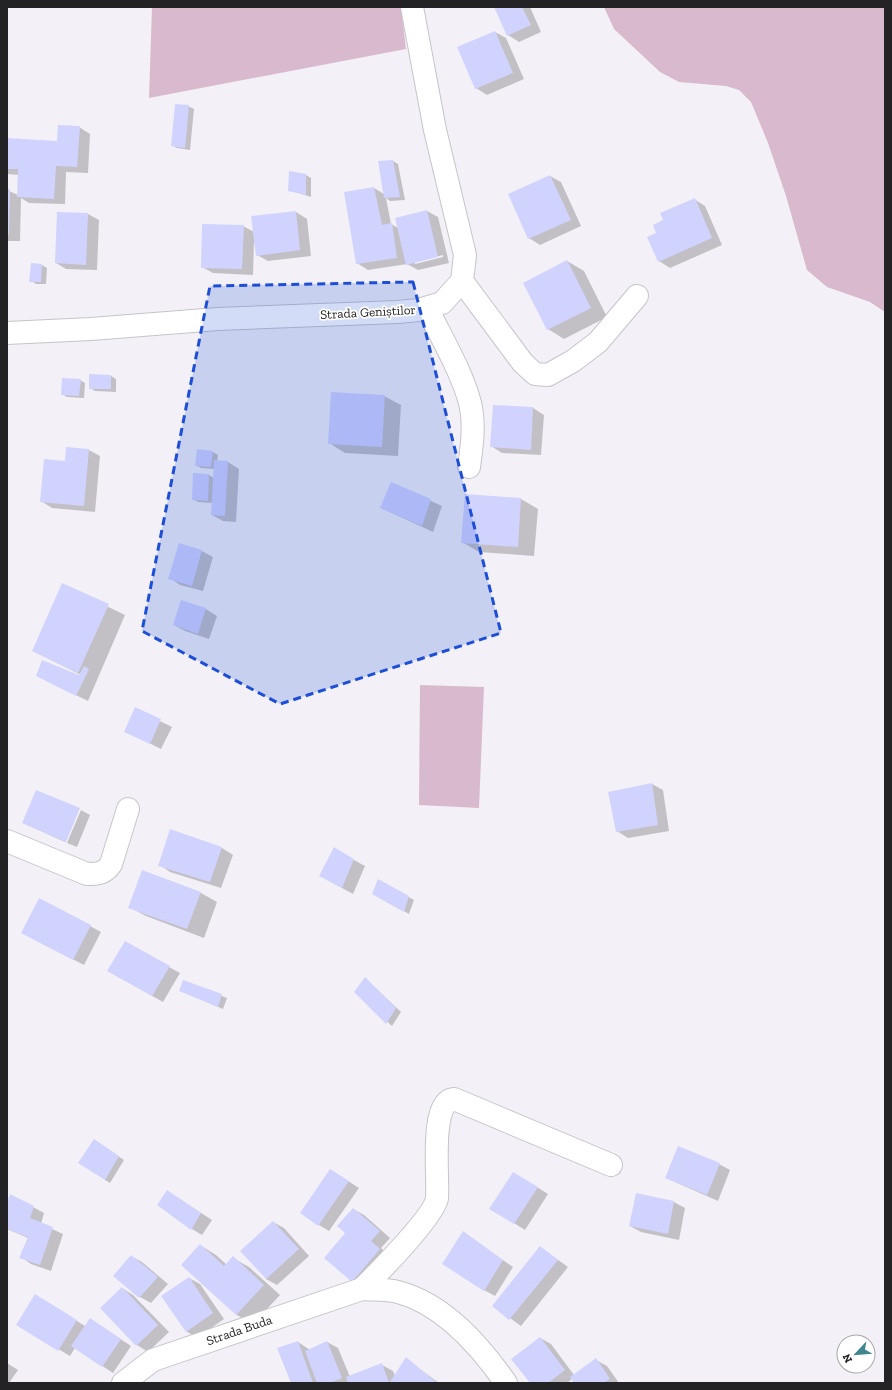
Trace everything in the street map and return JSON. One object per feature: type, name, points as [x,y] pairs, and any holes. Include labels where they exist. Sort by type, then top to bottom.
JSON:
[{"type":"street","points":[[412,7],[435,130],[465,254],[462,281],[522,363],[535,374],[548,375],[573,361],[598,342],[637,296]]},
{"type":"street","name":"Strada Geniștilor","points":[[7,334],[218,319],[398,312],[427,308],[442,303],[462,281]]},
{"type":"street","points":[[427,308],[470,403],[473,434],[469,467]]},
{"type":"street","points":[[7,841],[87,874],[97,874],[107,871],[112,864],[128,809]]},
{"type":"street","points":[[362,1289],[409,1240],[437,1200],[436,1146],[443,1105],[449,1099],[454,1099],[611,1165]]},
{"type":"street","points":[[362,1289],[397,1292],[428,1304],[454,1323],[475,1345],[506,1383]]},
{"type":"street","name":"Strada Buda","points":[[123,1383],[153,1360],[362,1289]]},
{"type":"highlighted area","points":[[413,282],[501,633],[280,704],[142,631],[210,286]]},
{"type":"shaded area","points":[[152,7],[401,7],[406,49],[149,98]]},
{"type":"shaded area","points":[[604,7],[885,7],[885,312],[870,302],[827,287],[807,270],[786,196],[768,143],[751,102],[739,90],[726,86],[679,82],[660,72],[614,29]]},
{"type":"shaded area","points":[[420,685],[484,687],[479,808],[419,805]]},
{"type":"building","points":[[494,7],[522,7],[531,25],[507,36]]},
{"type":"building","points":[[495,31],[513,73],[475,89],[457,47]]},
{"type":"building","points":[[175,104],[189,105],[185,148],[171,146]]},
{"type":"building","points":[[58,125],[80,126],[77,167],[56,166],[54,199],[17,197],[18,169],[7,169],[7,138],[57,141]]},
{"type":"building","points":[[393,160],[400,197],[384,198],[378,161]]},
{"type":"building","points":[[289,171],[306,174],[306,195],[288,191]]},
{"type":"building","points":[[550,175],[571,220],[528,239],[508,194]]},
{"type":"building","points":[[374,187],[382,225],[392,223],[397,258],[356,264],[344,192]]},
{"type":"building","points":[[7,189],[10,189],[9,235],[7,235]]},
{"type":"building","points":[[695,198],[712,238],[658,262],[647,237],[656,233],[653,225],[663,220],[660,213]]},
{"type":"building","points":[[427,210],[438,257],[406,265],[395,218]]},
{"type":"building","points":[[296,211],[300,250],[256,256],[251,216]]},
{"type":"building","points":[[57,212],[88,213],[86,265],[55,263]]},
{"type":"building","points":[[202,224],[244,225],[242,269],[201,268]]},
{"type":"building","points":[[567,260],[591,308],[547,330],[523,283]]},
{"type":"building","points":[[31,263],[42,264],[41,282],[29,282]]},
{"type":"building","points":[[89,374],[111,375],[111,389],[89,389]]},
{"type":"building","points":[[62,378],[81,379],[79,396],[61,395]]},
{"type":"building","points":[[331,392],[385,395],[382,447],[328,444]]},
{"type":"building","points":[[493,405],[533,407],[531,450],[490,447]]},
{"type":"building","points":[[66,447],[89,449],[84,506],[40,502],[44,459],[65,461]]},
{"type":"building","points":[[197,449],[213,451],[211,467],[195,466]]},
{"type":"building","points":[[214,460],[228,461],[225,516],[211,515]]},
{"type":"building","points":[[193,473],[209,474],[208,501],[192,500]]},
{"type":"building","points":[[391,482],[431,499],[422,526],[380,508]]},
{"type":"building","points":[[465,494],[521,498],[518,547],[461,543]]},
{"type":"building","points":[[179,543],[202,550],[192,586],[168,579]]},
{"type":"building","points":[[62,583],[109,604],[78,673],[32,651]]},
{"type":"building","points":[[181,600],[206,608],[198,634],[173,625]]},
{"type":"building","points":[[42,660],[79,675],[84,666],[89,669],[76,696],[36,676]]},
{"type":"building","points":[[135,707],[161,719],[150,744],[124,732]]},
{"type":"building","points":[[652,783],[658,825],[616,832],[608,792]]},
{"type":"building","points":[[36,790],[80,808],[66,842],[22,823]]},
{"type":"building","points":[[170,829],[222,847],[210,882],[158,866]]},
{"type":"building","points":[[334,847],[354,859],[342,888],[319,876]]},
{"type":"building","points":[[142,870],[201,892],[187,929],[128,908]]},
{"type":"building","points":[[378,879],[409,896],[404,912],[372,894]]},
{"type":"building","points":[[39,898],[91,925],[73,960],[21,933]]},
{"type":"building","points":[[125,941],[170,966],[152,996],[107,971]]},
{"type":"building","points":[[365,977],[396,1008],[386,1024],[354,992]]},
{"type":"building","points":[[183,980],[222,994],[218,1007],[179,991]]},
{"type":"building","points":[[94,1139],[119,1156],[105,1180],[78,1163]]},
{"type":"building","points":[[678,1146],[720,1163],[707,1195],[665,1178]]},
{"type":"building","points":[[330,1169],[349,1181],[318,1226],[300,1213]]},
{"type":"building","points":[[513,1172],[538,1187],[514,1224],[489,1209]]},
{"type":"building","points":[[167,1190],[201,1213],[191,1230],[157,1205]]},
{"type":"building","points":[[636,1193],[674,1201],[668,1234],[629,1226]]},
{"type":"building","points":[[10,1194],[34,1206],[30,1218],[53,1227],[40,1265],[19,1258],[28,1237],[7,1229],[7,1204]]},
{"type":"building","points":[[353,1208],[380,1231],[371,1241],[380,1249],[352,1282],[324,1258],[345,1233],[337,1226]]},
{"type":"building","points":[[273,1221],[299,1249],[266,1279],[240,1251]]},
{"type":"building","points":[[463,1231],[503,1260],[484,1291],[442,1264]]},
{"type":"building","points":[[200,1244],[224,1266],[233,1256],[264,1285],[236,1315],[181,1265]]},
{"type":"building","points":[[540,1246],[558,1260],[509,1320],[492,1306]]},
{"type":"building","points":[[131,1255],[158,1277],[139,1298],[113,1276]]},
{"type":"building","points":[[189,1277],[213,1313],[186,1332],[161,1296]]},
{"type":"building","points":[[122,1287],[158,1325],[136,1346],[100,1308]]},
{"type":"building","points":[[35,1294],[77,1320],[58,1351],[16,1325]]},
{"type":"building","points":[[90,1318],[121,1339],[102,1367],[71,1346]]},
{"type":"building","points":[[540,1337],[565,1370],[548,1383],[530,1383],[511,1359]]},
{"type":"building","points":[[298,1341],[313,1383],[291,1383],[277,1348]]},
{"type":"building","points":[[327,1341],[342,1378],[330,1383],[317,1383],[305,1351]]},
{"type":"building","points":[[406,1357],[437,1383],[390,1382]]},
{"type":"building","points":[[596,1358],[610,1379],[603,1383],[574,1383],[570,1377]]},
{"type":"building","points":[[382,1363],[389,1383],[348,1383],[346,1377]]}]
